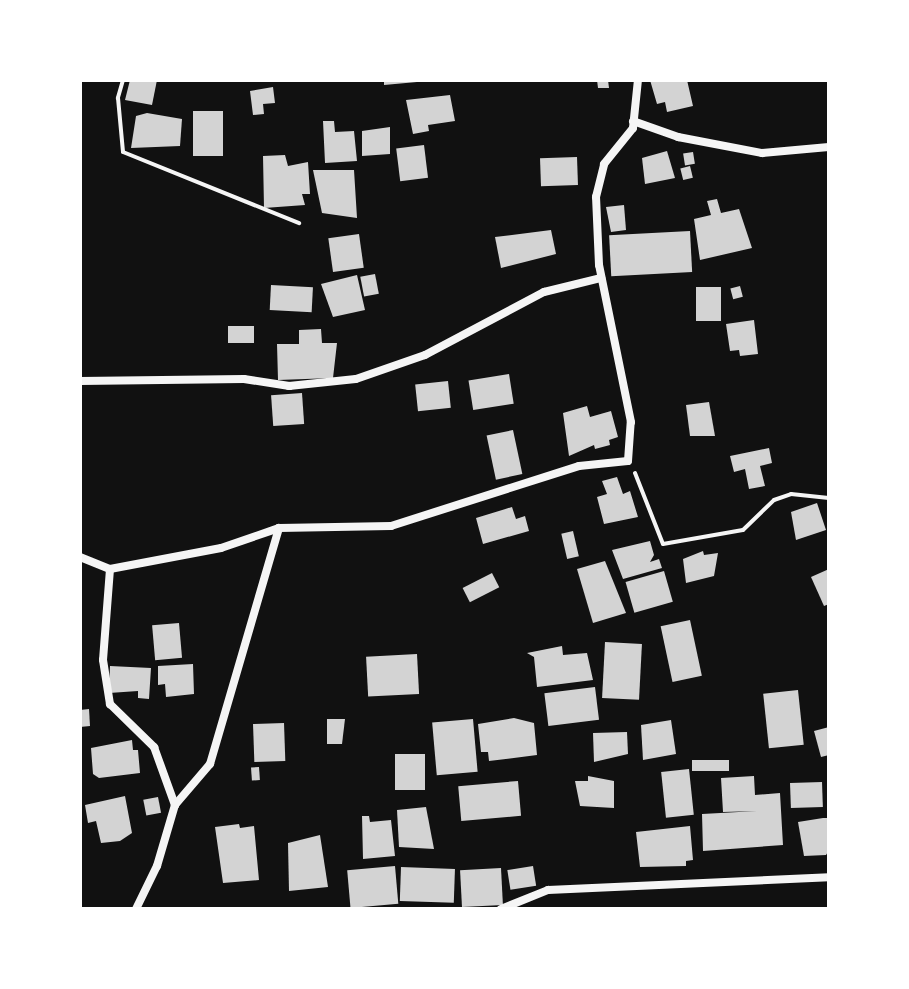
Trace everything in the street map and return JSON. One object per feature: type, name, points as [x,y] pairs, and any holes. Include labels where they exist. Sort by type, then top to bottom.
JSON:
[{"type":"street","points":[[80,557],[110,569],[221,548],[279,528],[391,526],[534,479],[602,461],[628,461],[631,422],[595,240],[598,180],[633,121],[638,80]]},
{"type":"street","points":[[633,121],[678,137],[762,153],[829,147]]},
{"type":"street","points":[[80,381],[244,379],[289,386],[356,379],[425,355],[544,292],[601,278]]},
{"type":"street","points":[[136,909],[157,866],[175,805],[210,764],[279,528]]},
{"type":"street","points":[[110,569],[103,660],[110,704],[154,747],[175,805]]},
{"type":"street","points":[[501,909],[548,890],[829,877]]},
{"type":"path","points":[[123,80],[118,98],[123,152],[299,223]]},
{"type":"path","points":[[628,461],[663,544],[743,530],[774,500],[791,494],[829,498]]},
{"type":"building","points":[[130,80],[157,80],[152,105],[125,100]]},
{"type":"building","points":[[384,80],[417,80],[417,82],[384,85]]},
{"type":"building","points":[[597,80],[608,80],[609,88],[598,88]]},
{"type":"building","points":[[650,80],[687,80],[693,106],[667,112],[665,102],[657,104]]},
{"type":"building","points":[[273,87],[275,103],[263,104],[264,114],[253,115],[250,91]]},
{"type":"building","points":[[450,95],[455,121],[428,125],[429,131],[413,134],[406,100]]},
{"type":"building","points":[[193,111],[223,111],[223,156],[193,156]]},
{"type":"building","points":[[147,113],[182,119],[180,146],[131,148],[136,116]]},
{"type":"building","points":[[323,121],[334,121],[335,132],[354,131],[357,161],[325,163]]},
{"type":"building","points":[[390,127],[390,154],[362,156],[362,131]]},
{"type":"building","points":[[424,145],[428,178],[400,181],[396,148]]},
{"type":"building","points":[[667,151],[675,178],[645,184],[642,158]]},
{"type":"building","points":[[693,152],[695,164],[685,165],[683,154]]},
{"type":"building","points":[[285,155],[288,166],[308,162],[310,194],[302,194],[305,205],[264,208],[263,156]]},
{"type":"building","points":[[577,157],[578,185],[541,186],[540,158]]},
{"type":"building","points":[[690,166],[693,178],[683,180],[680,168]]},
{"type":"building","points":[[313,170],[354,170],[357,218],[322,213]]},
{"type":"building","points":[[717,199],[721,213],[739,209],[752,248],[700,260],[694,219],[711,215],[707,201]]},
{"type":"building","points":[[624,205],[626,230],[611,232],[606,207]]},
{"type":"building","points":[[551,230],[556,254],[501,268],[495,237]]},
{"type":"building","points":[[690,231],[692,272],[611,276],[609,235]]},
{"type":"building","points":[[359,234],[364,268],[333,272],[328,238]]},
{"type":"building","points":[[375,274],[379,294],[364,296],[360,277]]},
{"type":"building","points":[[357,275],[365,310],[333,317],[321,284]]},
{"type":"building","points":[[271,285],[313,287],[312,312],[270,310]]},
{"type":"building","points":[[740,286],[743,297],[733,299],[730,289]]},
{"type":"building","points":[[696,287],[721,287],[721,321],[696,321]]},
{"type":"building","points":[[754,320],[758,354],[740,356],[739,350],[730,351],[726,324]]},
{"type":"building","points":[[228,326],[254,326],[254,343],[228,343]]},
{"type":"building","points":[[321,329],[322,343],[337,343],[333,378],[278,380],[277,344],[299,344],[299,330]]},
{"type":"building","points":[[509,374],[514,404],[473,410],[469,380]]},
{"type":"building","points":[[448,381],[451,408],[418,411],[415,384]]},
{"type":"building","points":[[302,393],[304,424],[273,426],[271,395]]},
{"type":"building","points":[[709,402],[715,436],[690,436],[686,405]]},
{"type":"building","points":[[587,406],[590,417],[611,411],[618,437],[609,440],[610,445],[595,449],[594,445],[569,456],[563,413]]},
{"type":"building","points":[[513,430],[522,474],[496,480],[487,436]]},
{"type":"building","points":[[769,448],[772,463],[760,466],[765,486],[749,489],[745,469],[734,472],[730,456]]},
{"type":"building","points":[[617,477],[623,494],[630,491],[638,517],[604,524],[597,497],[607,494],[602,481]]},
{"type":"building","points":[[817,503],[826,530],[796,540],[791,512]]},
{"type":"building","points":[[512,507],[516,519],[525,516],[529,531],[483,544],[476,518]]},
{"type":"building","points":[[573,531],[579,556],[567,559],[561,534]]},
{"type":"building","points":[[650,541],[654,555],[650,562],[659,559],[662,568],[623,579],[612,550]]},
{"type":"building","points":[[703,551],[704,555],[718,553],[714,576],[686,583],[683,559]]},
{"type":"building","points":[[605,561],[626,613],[593,623],[577,569]]},
{"type":"building","points":[[829,569],[829,604],[824,606],[811,577]]},
{"type":"building","points":[[664,571],[673,602],[634,613],[626,582]]},
{"type":"building","points":[[492,573],[499,587],[470,602],[463,588]]},
{"type":"building","points":[[690,620],[702,676],[673,682],[661,626]]},
{"type":"building","points":[[179,623],[182,658],[155,660],[152,625]]},
{"type":"building","points":[[605,642],[642,644],[639,700],[602,698]]},
{"type":"building","points":[[562,646],[563,655],[587,653],[593,680],[537,687],[534,657],[527,653]]},
{"type":"building","points":[[417,654],[419,694],[368,697],[366,657]]},
{"type":"building","points":[[193,664],[194,694],[166,697],[165,684],[158,685],[158,666]]},
{"type":"building","points":[[110,666],[151,668],[149,699],[138,698],[138,691],[109,693]]},
{"type":"building","points":[[595,687],[599,720],[548,726],[544,693]]},
{"type":"building","points":[[798,690],[804,745],[769,748],[763,694]]},
{"type":"building","points":[[89,709],[90,726],[80,727],[80,710]]},
{"type":"building","points":[[514,718],[534,723],[537,755],[489,761],[488,752],[481,752],[478,724]]},
{"type":"building","points":[[327,719],[345,719],[342,744],[327,744]]},
{"type":"building","points":[[473,719],[478,772],[437,775],[432,723]]},
{"type":"building","points":[[671,720],[676,754],[643,760],[641,725]]},
{"type":"building","points":[[284,723],[285,761],[254,762],[253,724]]},
{"type":"building","points":[[829,727],[829,755],[821,757],[814,731]]},
{"type":"building","points":[[627,732],[628,754],[594,762],[593,733]]},
{"type":"building","points":[[132,740],[133,750],[138,750],[140,773],[99,778],[93,774],[91,748]]},
{"type":"building","points":[[395,754],[425,754],[425,790],[395,790]]},
{"type":"building","points":[[692,760],[729,760],[729,771],[692,771]]},
{"type":"building","points":[[259,767],[260,780],[252,781],[251,768]]},
{"type":"building","points":[[689,769],[694,815],[666,818],[661,772]]},
{"type":"building","points":[[588,776],[614,781],[614,808],[580,806],[575,781],[588,781]]},
{"type":"building","points":[[754,776],[755,795],[780,793],[783,845],[703,851],[702,814],[757,811],[723,812],[721,778]]},
{"type":"building","points":[[518,781],[521,816],[461,821],[458,786]]},
{"type":"building","points":[[822,782],[823,807],[791,808],[790,783]]},
{"type":"building","points":[[125,796],[132,833],[120,841],[101,843],[96,821],[88,823],[85,805]]},
{"type":"building","points":[[158,797],[161,813],[146,816],[143,800]]},
{"type":"building","points":[[426,807],[434,849],[399,847],[397,810]]},
{"type":"building","points":[[362,816],[369,816],[370,822],[391,820],[395,856],[363,859]]},
{"type":"building","points":[[829,818],[829,850],[826,855],[804,856],[798,822]]},
{"type":"building","points":[[239,824],[240,828],[254,826],[259,880],[223,883],[215,827]]},
{"type":"building","points":[[690,826],[693,860],[686,861],[686,866],[640,867],[636,832]]},
{"type":"building","points":[[320,835],[328,887],[289,891],[288,843]]},
{"type":"building","points":[[395,866],[398,904],[350,908],[347,870]]},
{"type":"building","points":[[533,866],[536,886],[510,890],[507,870]]},
{"type":"building","points":[[401,867],[455,869],[454,903],[400,901]]},
{"type":"building","points":[[501,868],[503,905],[462,907],[460,870]]}]
